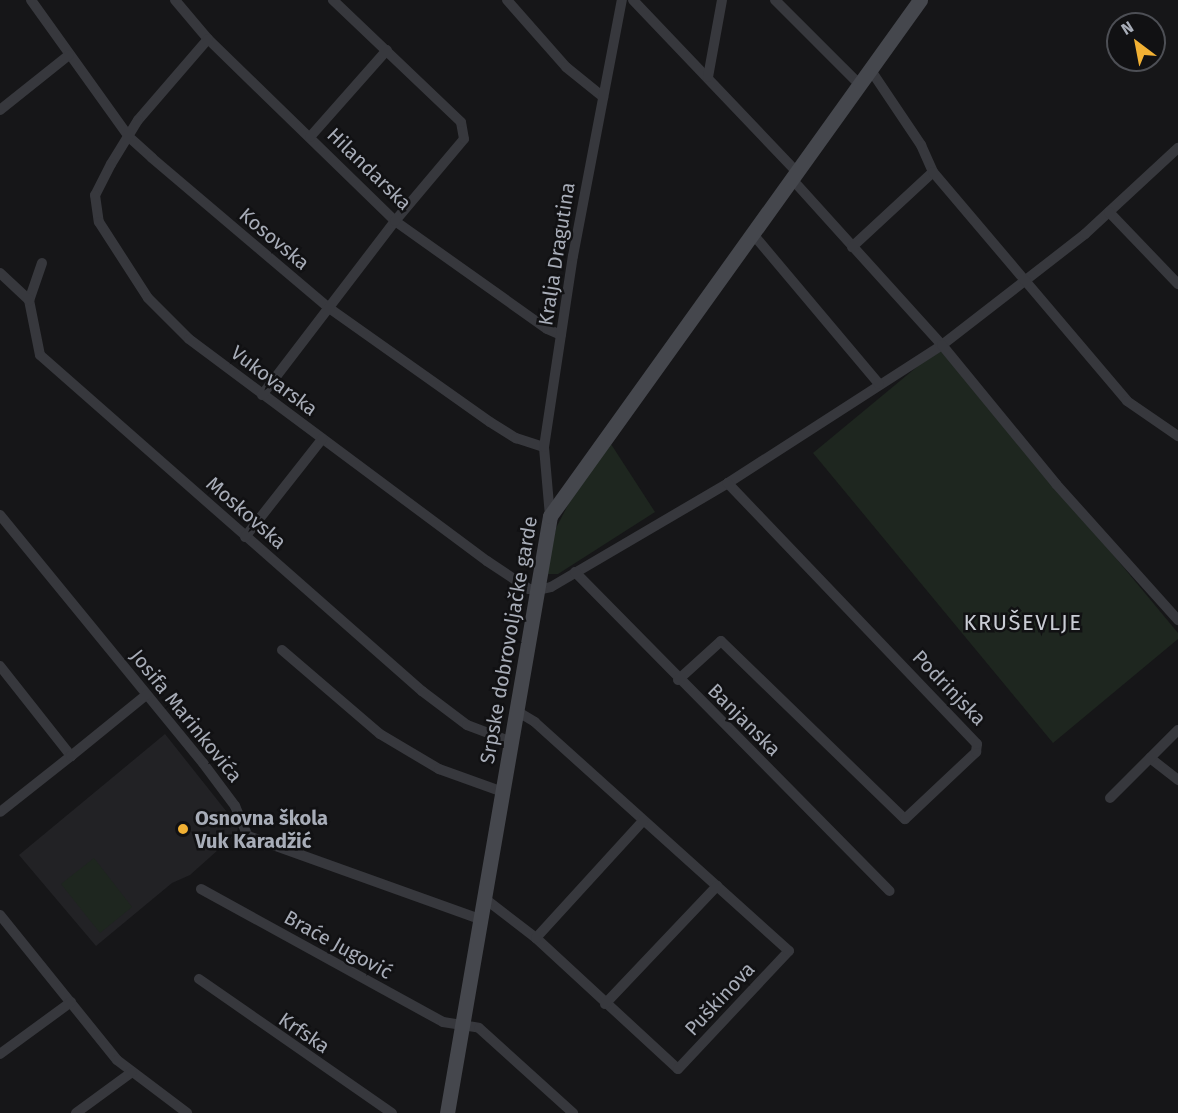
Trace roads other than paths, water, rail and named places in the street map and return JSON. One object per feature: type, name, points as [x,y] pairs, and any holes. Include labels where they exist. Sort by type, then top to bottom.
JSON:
[{"type":"main road","name":"Srpske dobrovoljačke garde","points":[[447,1113],[550,516],[920,0]]},
{"type":"street","name":"Kosovska","points":[[31,0],[129,137],[328,308],[490,422],[516,438],[544,447]]},
{"type":"street","name":"Hilandarska","points":[[175,0],[208,39],[395,221],[547,329],[561,335]]},
{"type":"street","points":[[262,395],[395,221],[464,139],[464,129],[387,50],[333,0]]},
{"type":"street","points":[[507,0],[566,67],[603,97]]},
{"type":"street","name":"Kralja Dragutina","points":[[550,516],[544,447],[561,335],[622,0]]},
{"type":"street","points":[[633,0],[708,77],[794,175],[852,247],[942,345],[1092,526],[1178,620]]},
{"type":"street","points":[[708,77],[722,0]]},
{"type":"street","points":[[774,0],[859,84]]},
{"type":"street","name":"Vukovarska","points":[[208,39],[129,137],[95,195],[99,222],[148,298],[189,339],[488,561],[529,589],[537,590]]},
{"type":"street","points":[[310,137],[387,50]]},
{"type":"street","points":[[0,110],[69,55]]},
{"type":"street","points":[[870,69],[921,145],[933,172],[1025,282],[1127,401],[1178,436]]},
{"type":"street","points":[[537,590],[551,587],[728,483],[942,345],[1025,282],[1109,212],[1178,148]]},
{"type":"street","points":[[852,247],[933,172]]},
{"type":"street","points":[[1109,212],[1178,284]]},
{"type":"street","points":[[752,233],[879,384]]},
{"type":"street","points":[[0,273],[29,300],[42,263]]},
{"type":"street","name":"Moskovska","points":[[29,300],[40,355],[245,537],[455,717],[482,733],[512,742]]},
{"type":"street","points":[[245,537],[322,439]]},
{"type":"street","name":"Podrinjska","points":[[678,680],[721,641],[905,819],[976,752],[977,744],[728,483]]},
{"type":"street","name":"Josifa Marinkovića","points":[[0,515],[235,806],[244,829],[253,840],[320,859],[480,919]]},
{"type":"street","name":"Banjanska","points":[[575,572],[678,680],[890,891]]},
{"type":"street","points":[[282,650],[380,734],[439,769],[503,792]]},
{"type":"street","points":[[0,666],[71,756]]},
{"type":"street","points":[[0,812],[146,695]]},
{"type":"street","name":"Puškinova","points":[[484,898],[536,938],[678,1069],[789,951],[535,722],[517,711]]},
{"type":"street","points":[[1110,798],[1178,730]]},
{"type":"street","points":[[1150,758],[1178,780]]},
{"type":"street","points":[[536,938],[643,821]]},
{"type":"street","points":[[605,1004],[717,886]]},
{"type":"street","name":"Braće Jugović","points":[[201,889],[407,1004],[443,1022],[479,1028],[573,1113]]},
{"type":"street","points":[[1,918],[117,1060],[187,1113]]},
{"type":"street","name":"Krfska","points":[[199,979],[392,1113]]},
{"type":"street","points":[[0,1054],[71,1002]]},
{"type":"street","points":[[76,1113],[132,1072]]},
{"type":"place","name":"Osnovna škola Vuk Karadžić","points":[[183,829]]},
{"type":"district","name":"KRUŠEVLJE","points":[[1023,623]]}]
